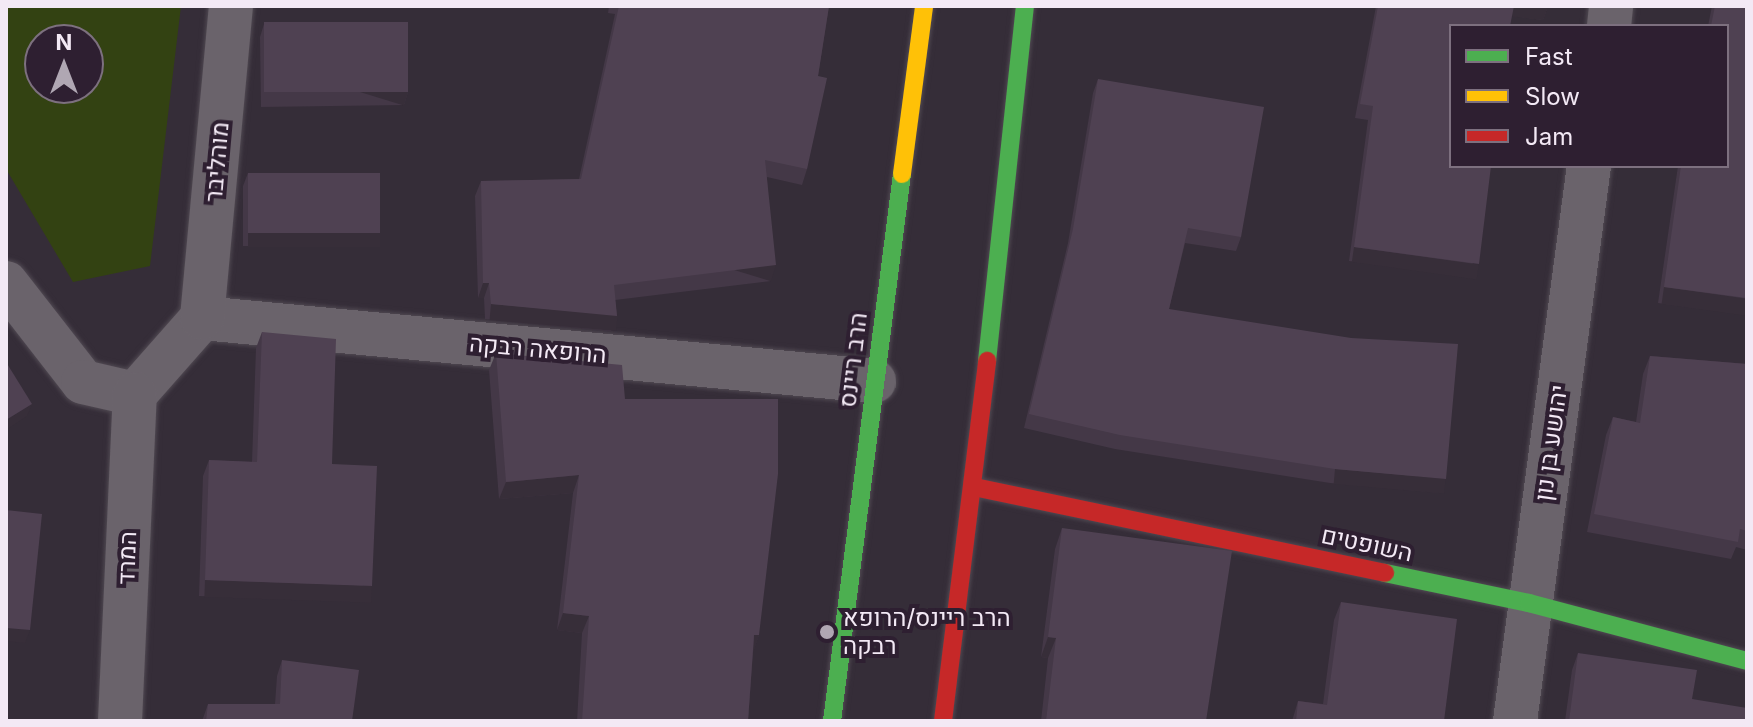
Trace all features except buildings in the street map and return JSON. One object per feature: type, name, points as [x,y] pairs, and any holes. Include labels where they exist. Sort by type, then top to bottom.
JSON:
[{"type":"main road","name":"הרב ריינס","points":[[832,721],[924,6]]},
{"type":"main road","points":[[943,721],[974,487],[1025,6]]},
{"type":"main road","name":"השופטים","points":[[974,487],[1529,603],[1747,661]]},
{"type":"street","name":"מוהליבר","points":[[202,318],[231,6]]},
{"type":"street","name":"יהושע בן נון","points":[[1515,721],[1589,168]]},
{"type":"street","points":[[6,283],[83,382],[135,394],[202,318]]},
{"type":"street","name":"הרופאה רבקה","points":[[202,318],[874,381]]},
{"type":"street","name":"המרד","points":[[120,721],[135,394]]},
{"type":"green space","points":[[6,6],[181,6],[150,266],[73,282],[6,169]]},
{"type":"traffic: fast","points":[[987,361],[1025,6]]},
{"type":"traffic: fast","points":[[832,721],[902,174]]},
{"type":"traffic: fast","points":[[1385,573],[1529,603],[1747,661]]},
{"type":"traffic: slow","points":[[902,174],[924,6]]},
{"type":"traffic: jam","points":[[943,721],[987,361]]},
{"type":"traffic: jam","points":[[974,487],[1385,573]]},
{"type":"place","name":"הרב ריינס/הרופא רבקה","points":[[827,632]]}]
